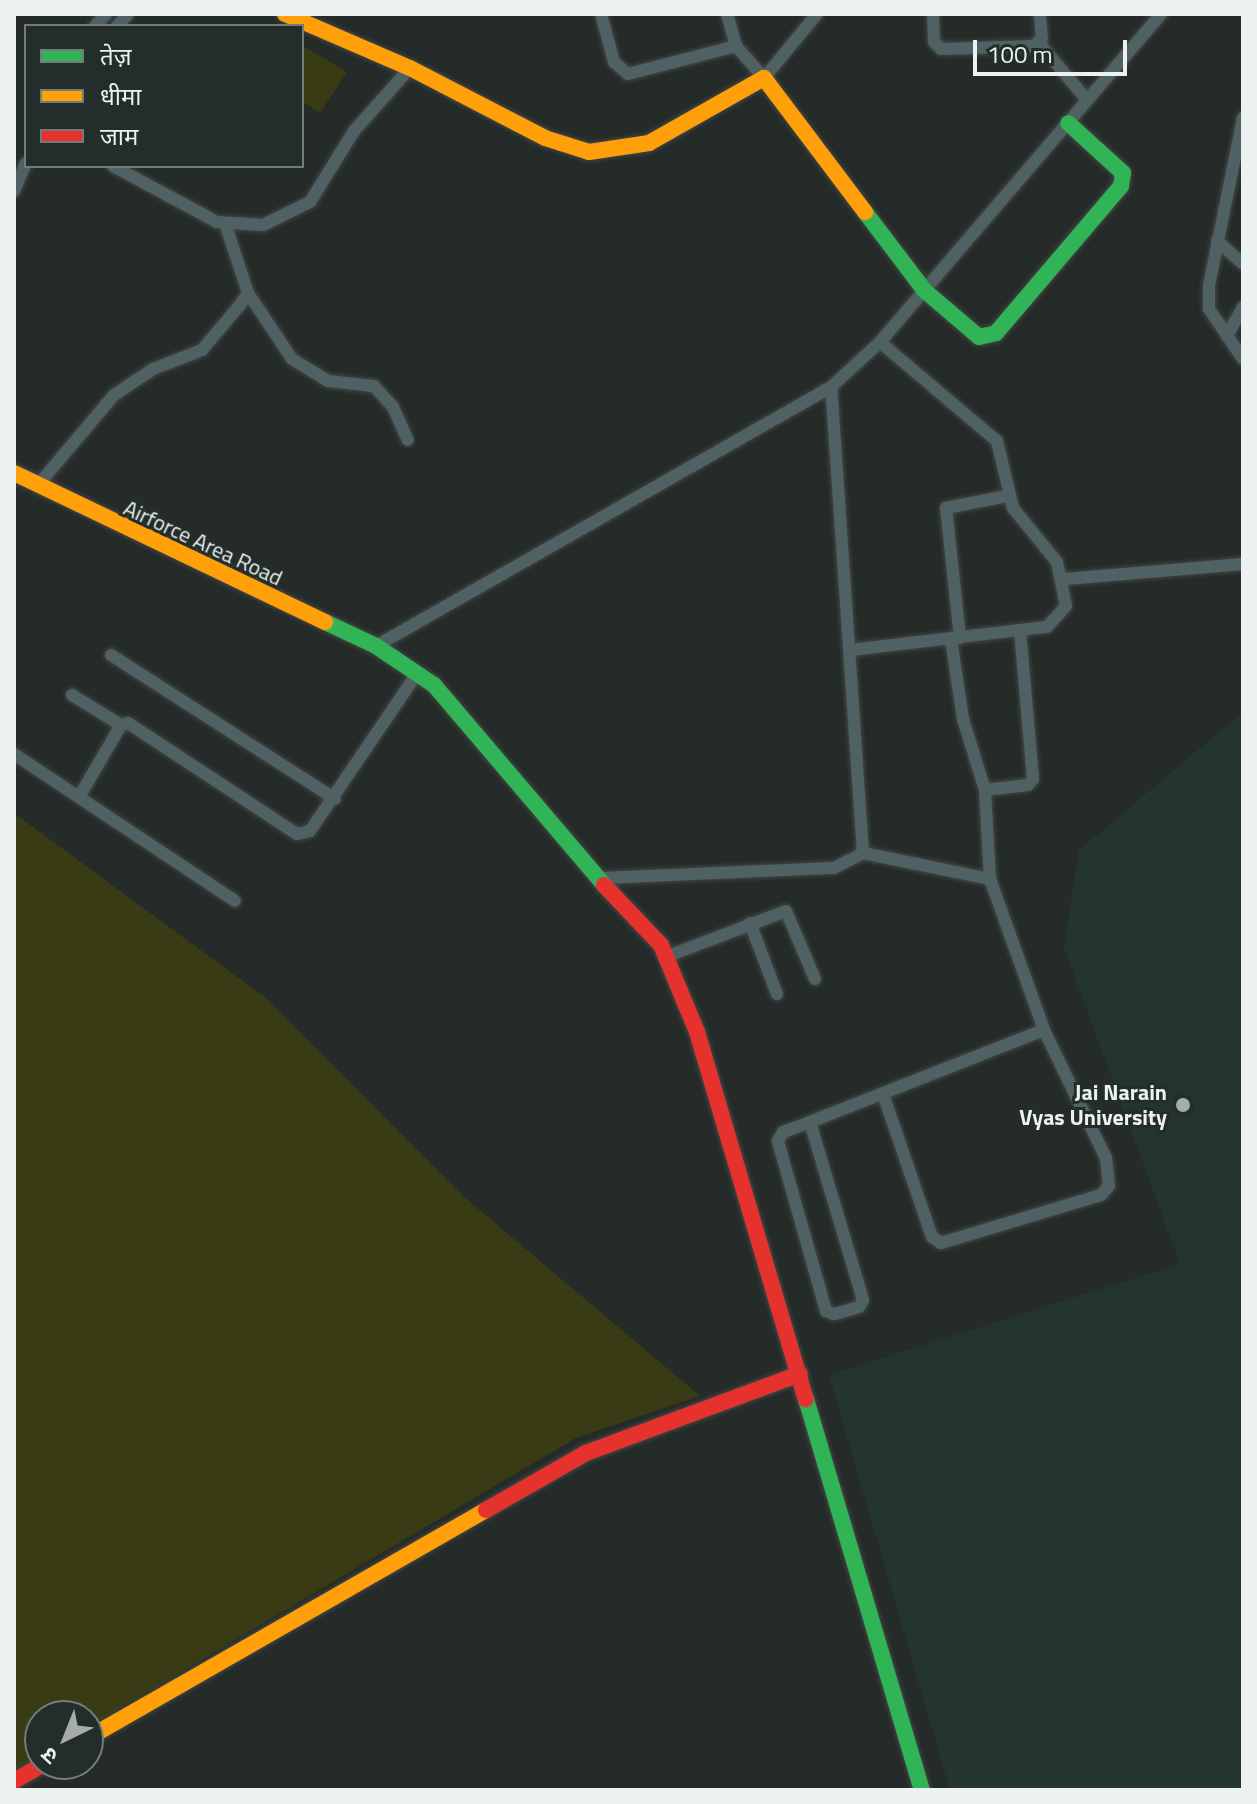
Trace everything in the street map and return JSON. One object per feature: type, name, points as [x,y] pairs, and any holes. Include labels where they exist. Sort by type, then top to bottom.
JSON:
[{"type":"street","points":[[285,14],[410,68],[545,138],[589,152],[649,143],[764,78],[817,14]]},
{"type":"street","points":[[601,14],[614,62],[628,74],[736,46]]},
{"type":"street","points":[[727,14],[736,46],[764,78],[925,291],[979,337],[996,333],[1046,278],[1121,186],[1123,173],[1068,123]]},
{"type":"street","points":[[933,14],[934,42],[941,49],[1039,43]]},
{"type":"street","points":[[1040,14],[1039,43],[1087,100]]},
{"type":"street","points":[[376,646],[831,387],[880,342],[1161,14]]},
{"type":"street","points":[[117,168],[226,226],[263,225],[310,202],[354,131],[410,68]]},
{"type":"street","points":[[1243,118],[1217,241],[1209,309],[1243,359]]},
{"type":"street","points":[[14,191],[24,168]]},
{"type":"street","points":[[1229,182],[1243,192]]},
{"type":"street","points":[[226,226],[248,293],[292,359],[328,381],[374,386],[393,407],[408,440]]},
{"type":"street","points":[[1217,241],[1243,264]]},
{"type":"street","points":[[38,485],[114,395],[153,369],[202,350],[248,293]]},
{"type":"street","points":[[1227,336],[1243,307]]},
{"type":"street","points":[[850,650],[1047,627],[1061,616],[1065,579],[1008,496],[997,441],[880,342]]},
{"type":"street","points":[[831,387],[863,853]]},
{"type":"street","name":"Airforce Area Road","points":[[14,473],[376,646],[416,675],[464,718],[560,838],[602,878],[668,956]]},
{"type":"street","points":[[883,1094],[932,1237],[941,1243],[1101,1195],[1112,1176],[1044,1030],[990,879],[985,790],[963,719],[946,508],[1008,496]]},
{"type":"street","points":[[1065,579],[1243,564]]},
{"type":"street","points":[[985,790],[1028,785],[1033,779],[1020,631]]},
{"type":"street","points":[[111,655],[335,799]]},
{"type":"street","points":[[72,695],[121,725],[137,725],[297,834],[320,824],[416,675]]},
{"type":"street","points":[[79,797],[121,725]]},
{"type":"street","points":[[14,754],[235,901]]},
{"type":"street","points":[[602,878],[834,868],[863,853],[990,879]]},
{"type":"street","points":[[815,979],[790,914],[780,911],[668,956],[800,1374],[922,1790]]},
{"type":"street","points":[[750,923],[777,994]]},
{"type":"street","points":[[810,1122],[863,1300],[859,1307],[834,1314],[826,1311],[778,1141],[783,1132],[1044,1030]]},
{"type":"street","points":[[104,1729],[566,1463],[800,1374]]},
{"type":"shaded area","name":"Jai Narain Vyas University","points":[[1243,712],[1243,1790],[950,1790],[829,1375],[1180,1264],[1064,947],[1079,850]]},
{"type":"green space","points":[[304,46],[347,72],[320,113],[304,102]]},
{"type":"green space","points":[[14,813],[266,998],[463,1196],[700,1396],[576,1438],[104,1718],[104,1700],[24,1700],[24,1764],[14,1770]]},
{"type":"traffic: fast","points":[[865,212],[925,291],[979,337],[996,333],[1121,186],[1123,173],[1068,123]]},
{"type":"traffic: fast","points":[[325,622],[376,646],[434,685],[604,885]]},
{"type":"traffic: fast","points":[[806,1399],[922,1790]]},
{"type":"traffic: slow","points":[[285,14],[410,68],[545,138],[589,152],[649,143],[764,78],[865,212]]},
{"type":"traffic: slow","points":[[14,473],[325,622]]},
{"type":"traffic: slow","points":[[104,1729],[486,1510]]},
{"type":"traffic: jam","points":[[604,885],[661,945],[697,1032],[806,1399]]},
{"type":"traffic: jam","points":[[486,1510],[586,1453],[800,1374]]},
{"type":"traffic: jam","points":[[14,1781],[24,1775]]},
{"type":"place","name":"Jai Narain Vyas University","points":[[1183,1105]]}]
